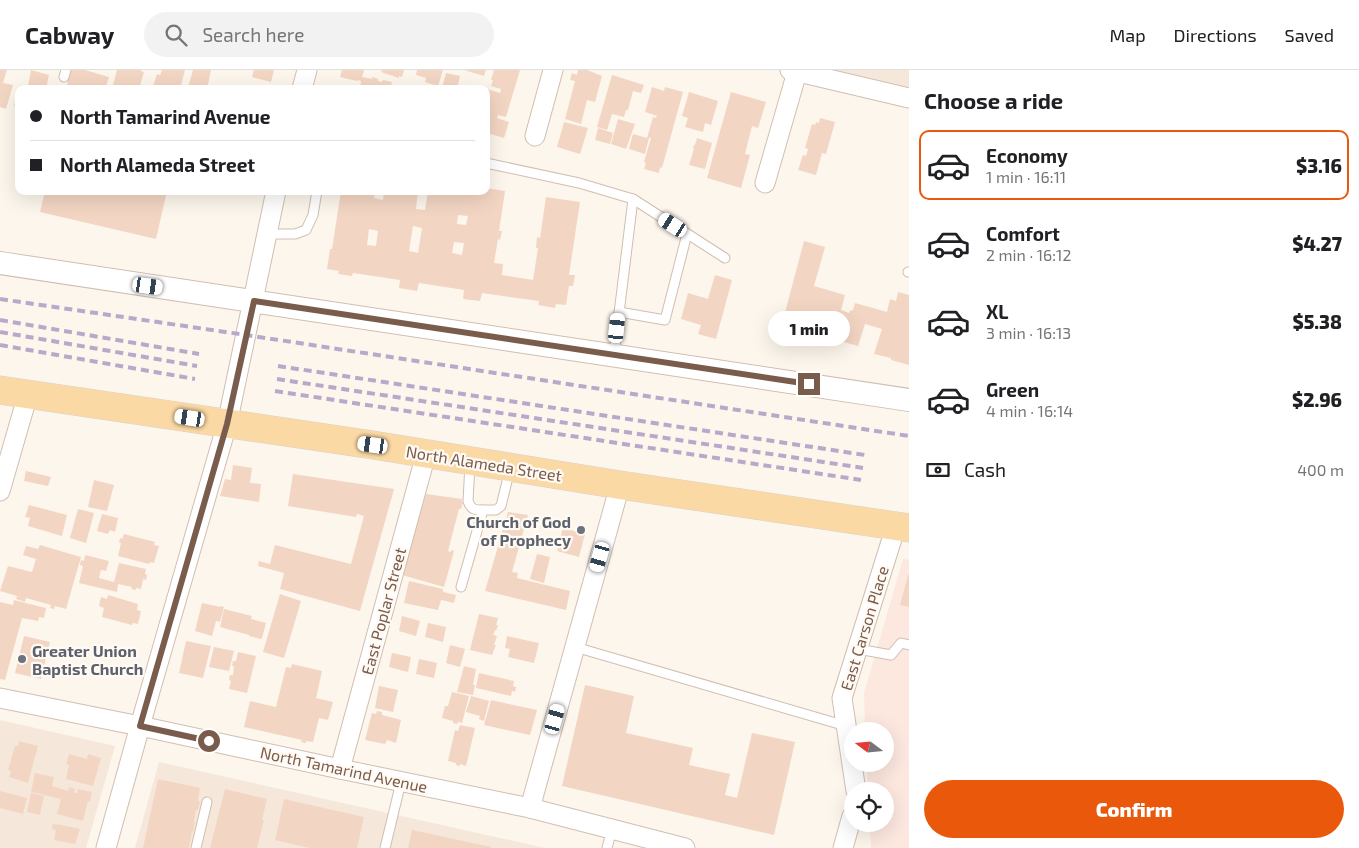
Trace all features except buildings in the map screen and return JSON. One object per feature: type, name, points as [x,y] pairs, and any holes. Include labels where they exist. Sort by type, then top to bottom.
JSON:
[{"type":"main road","name":"North Alameda Street","points":[[0,390],[903,527]]},
{"type":"street","points":[[303,85],[307,70]]},
{"type":"street","points":[[535,136],[553,70]]},
{"type":"street","points":[[765,183],[793,71],[909,98]]},
{"type":"street","points":[[106,848],[227,424],[275,195]]},
{"type":"street","points":[[0,264],[909,400]]},
{"type":"street","points":[[0,491],[28,394]]},
{"type":"street","name":"East Poplar Street","points":[[340,769],[426,454]]},
{"type":"street","points":[[530,808],[620,485]]},
{"type":"street","name":"East Carson Place","points":[[845,722],[842,698],[903,527]]},
{"type":"street","name":"North Tamarind Avenue","points":[[0,698],[530,808],[685,848]]},
{"type":"street","points":[[843,848],[848,832]]},
{"type":"lane","points":[[490,165],[579,183],[633,199],[725,258]]},
{"type":"lane","points":[[267,234],[295,234],[306,230],[313,215],[316,195]]},
{"type":"lane","points":[[614,355],[633,199]]},
{"type":"lane","points":[[619,312],[665,320],[687,234]]},
{"type":"lane","points":[[470,461],[468,501],[470,507],[474,510],[496,510],[501,506],[511,467]]},
{"type":"lane","points":[[461,587],[483,510]]},
{"type":"lane","points":[[858,649],[891,655],[901,643],[909,645]]},
{"type":"lane","points":[[575,647],[844,725]]},
{"type":"lane","points":[[385,848],[401,782]]},
{"type":"lane","points":[[196,848],[207,802]]},
{"type":"lane","points":[[607,848],[612,829]]},
{"type":"shaded area","points":[[825,70],[909,70],[909,89]]},
{"type":"shaded area","points":[[903,559],[909,560],[909,848],[871,848],[870,832],[894,832],[894,782],[868,782],[867,772],[894,772],[894,722],[865,722],[864,693]]},
{"type":"shaded area","points":[[0,720],[115,746],[86,848],[0,848]]},
{"type":"shaded area","points":[[159,762],[545,848],[135,848]]},
{"type":"railway","points":[[0,299],[909,436]]},
{"type":"railway","points":[[0,320],[199,354]]},
{"type":"railway","points":[[0,332],[197,366]]},
{"type":"railway","points":[[0,345],[195,379]]},
{"type":"railway","points":[[278,366],[865,455]]},
{"type":"railway","points":[[277,379],[863,468]]},
{"type":"railway","points":[[275,391],[861,480]]},
{"type":"place","name":"Church of God of Prophecy","points":[[581,530]]},
{"type":"place","name":"Greater Union Baptist Church","points":[[22,659]]},
{"type":"route","points":[[209,741],[140,726],[227,424],[254,301],[809,384]]}]
